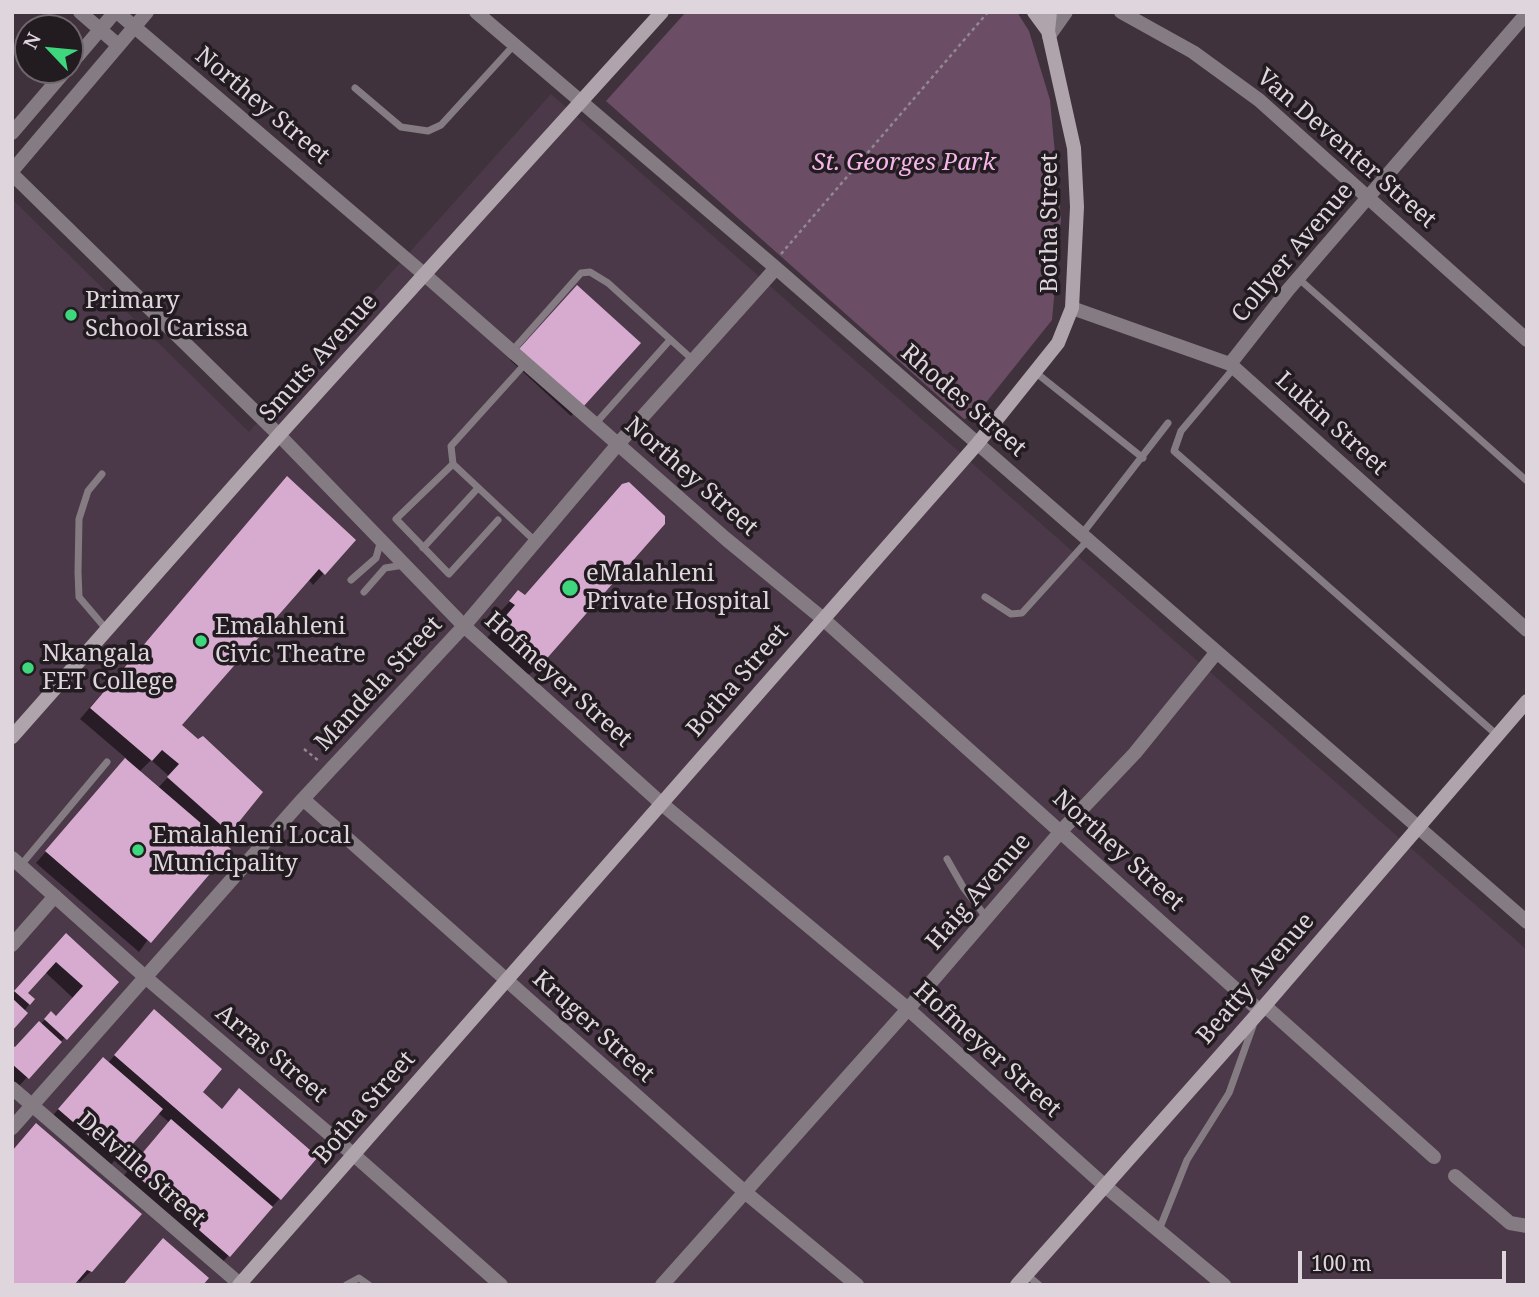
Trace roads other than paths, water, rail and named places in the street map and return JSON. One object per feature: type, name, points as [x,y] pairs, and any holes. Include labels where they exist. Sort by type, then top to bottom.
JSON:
[{"type":"main road","name":"Smuts Avenue","points":[[12,737],[279,435],[662,12]]},
{"type":"main road","points":[[1034,12],[1048,33]]},
{"type":"main road","points":[[1048,33],[1050,12]]},
{"type":"main road","name":"Botha Street","points":[[240,1284],[978,443],[1058,343],[1072,308],[1076,260],[1074,148],[1048,33]]},
{"type":"main road","name":"Beatty Avenue","points":[[1022,1279],[1262,1008],[1527,701]]},
{"type":"street","points":[[80,12],[118,45]]},
{"type":"street","points":[[84,49],[116,12]]},
{"type":"street","name":"Northey Street","points":[[116,12],[620,443],[726,539],[822,618],[1434,1157]]},
{"type":"street","points":[[12,172],[148,12]]},
{"type":"street","name":"Rhodes Street","points":[[476,12],[774,266],[1527,922]]},
{"type":"street","points":[[1048,33],[1066,12]]},
{"type":"street","name":"Van Deventer Street","points":[[1121,12],[1194,52],[1259,100],[1527,340]]},
{"type":"street","name":"Collyer Avenue","points":[[1232,366],[1299,279],[1524,15]]},
{"type":"street","points":[[12,133],[54,84]]},
{"type":"street","name":"Hofmeyer Street","points":[[12,172],[279,435],[464,626],[662,804],[908,1009],[1105,1186],[1224,1285]]},
{"type":"street","name":"Mandela Street","points":[[12,1128],[329,770],[464,626],[774,266]]},
{"type":"street","name":"Lukin Street","points":[[1072,308],[1232,366],[1527,630]]},
{"type":"street","name":"Haig Avenue","points":[[662,1285],[908,1009],[1062,830],[1135,753],[1216,653]]},
{"type":"street","name":"Kruger Street","points":[[303,799],[746,1193],[857,1285]]},
{"type":"street","name":"Arras Street","points":[[16,862],[501,1285]]},
{"type":"street","points":[[12,945],[55,896]]},
{"type":"street","name":"Delville Street","points":[[12,1088],[240,1284]]},
{"type":"street","points":[[1455,1176],[1510,1223],[1527,1226]]},
{"type":"lane","points":[[355,88],[401,127],[428,131],[441,125],[514,45]]},
{"type":"lane","points":[[512,351],[585,272],[593,273],[608,283],[693,360]]},
{"type":"lane","points":[[1299,279],[1527,481]]},
{"type":"lane","points":[[596,423],[670,340]]},
{"type":"lane","points":[[526,363],[452,446],[453,464],[536,541]]},
{"type":"lane","points":[[1232,366],[1181,430],[1174,451],[1497,735]]},
{"type":"lane","points":[[1035,372],[1143,458]]},
{"type":"lane","points":[[985,597],[1011,614],[1022,613],[1086,537],[1167,423]]},
{"type":"lane","points":[[453,464],[396,519],[449,573],[498,520]]},
{"type":"lane","points":[[102,474],[88,491],[79,519],[78,572],[79,597],[107,631]]},
{"type":"lane","points":[[423,548],[478,488]]},
{"type":"lane","points":[[351,580],[376,558],[381,540]]},
{"type":"lane","points":[[364,592],[385,568],[405,565]]},
{"type":"lane","points":[[16,862],[107,762]]},
{"type":"lane","points":[[947,859],[962,887],[987,918]]},
{"type":"lane","points":[[1158,1230],[1187,1160],[1229,1093],[1262,1008]]},
{"type":"lane","points":[[346,1285],[359,1278],[369,1285]]},
{"type":"lane","points":[[1022,1279],[1039,1285]]},
{"type":"place","name":"Primary School Carissa","points":[[71,315]]},
{"type":"place","name":"eMalahleni Private Hospital","points":[[570,588]]},
{"type":"place","name":"Emalahleni Civic Theatre","points":[[201,641]]},
{"type":"place","name":"Nkangala FET College","points":[[28,668]]},
{"type":"place","name":"Emalahleni Local Municipality","points":[[138,850]]},
{"type":"park label","name":"St. Georges Park","points":[[904,163]]}]
